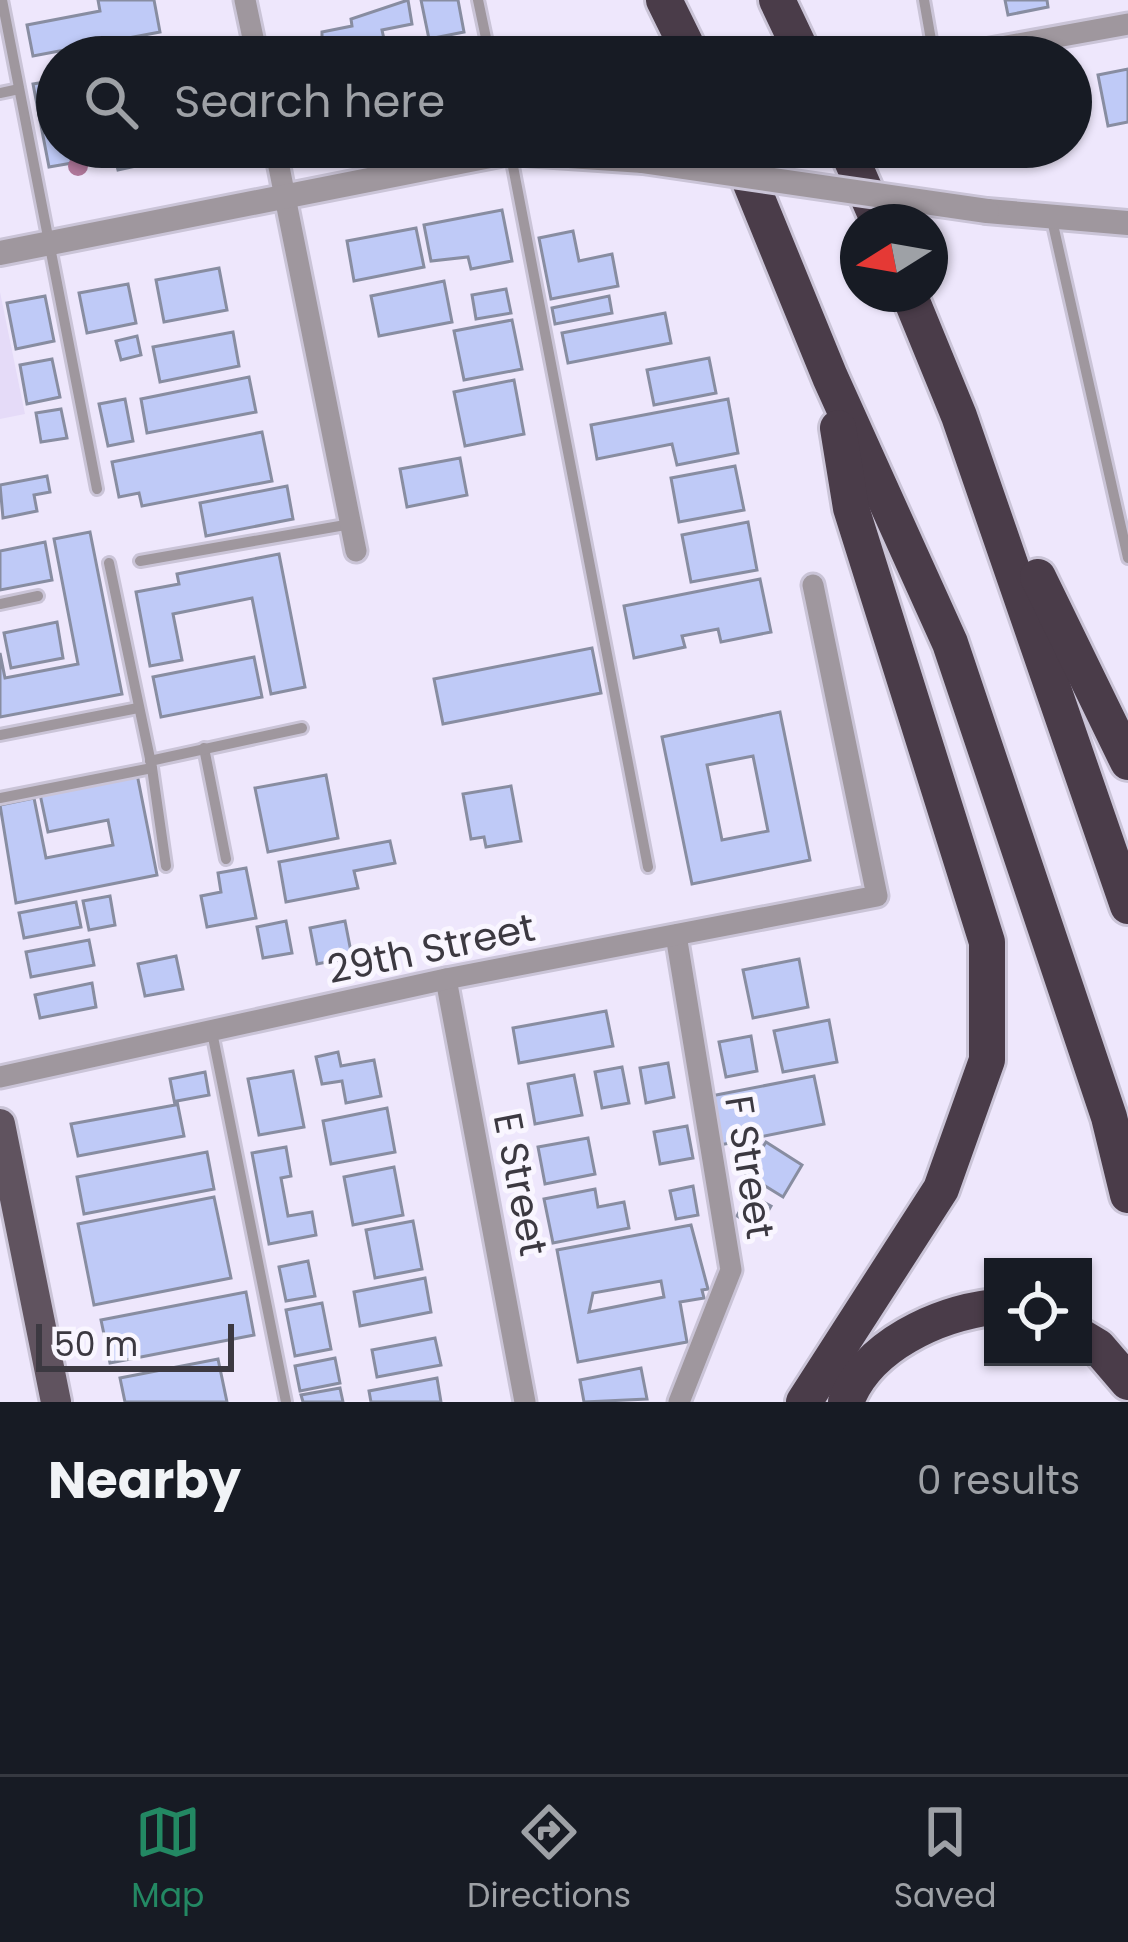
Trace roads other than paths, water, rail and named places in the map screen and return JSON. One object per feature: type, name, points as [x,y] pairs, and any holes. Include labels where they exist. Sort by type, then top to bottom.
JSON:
[{"type":"highway","points":[[664,0],[682,36]]},
{"type":"highway","points":[[777,0],[794,36]]},
{"type":"highway","points":[[745,168],[830,377],[950,644],[1109,1117],[1128,1195]]},
{"type":"highway","points":[[855,168],[871,204]]},
{"type":"highway","points":[[916,312],[959,416],[1128,906]]},
{"type":"highway","points":[[804,1402],[940,1189],[987,1060],[986,942],[851,508],[830,377]]},
{"type":"highway","points":[[959,416],[1128,762]]},
{"type":"highway","points":[[845,1400],[882,1354],[913,1332],[954,1312],[984,1308]]},
{"type":"highway","points":[[1092,1343],[1128,1382]]},
{"type":"main road","points":[[0,1124],[56,1402]]},
{"type":"street","points":[[245,0],[253,36]]},
{"type":"street","points":[[1062,36],[1128,24]]},
{"type":"street","points":[[279,168],[356,551]]},
{"type":"street","points":[[0,253],[419,168]]},
{"type":"street","points":[[697,168],[987,211],[1128,223]]},
{"type":"street","name":"29th Street","points":[[0,1076],[446,979],[877,896],[813,585]]},
{"type":"street","name":"F Street","points":[[676,935],[731,1270],[679,1402]]},
{"type":"street","name":"E Street","points":[[446,979],[525,1402]]},
{"type":"lane","points":[[2,0],[97,490]]},
{"type":"lane","points":[[478,0],[486,36]]},
{"type":"lane","points":[[923,0],[930,36]]},
{"type":"lane","points":[[0,93],[19,89]]},
{"type":"lane","points":[[514,168],[648,867]]},
{"type":"lane","points":[[1051,217],[1128,558]]},
{"type":"lane","points":[[140,561],[351,524]]},
{"type":"lane","points":[[109,563],[151,764],[166,866]]},
{"type":"lane","points":[[0,604],[38,596]]},
{"type":"lane","points":[[0,735],[137,708]]},
{"type":"lane","points":[[0,798],[302,728]]},
{"type":"lane","points":[[204,748],[226,859]]},
{"type":"lane","points":[[212,1032],[286,1402]]}]
